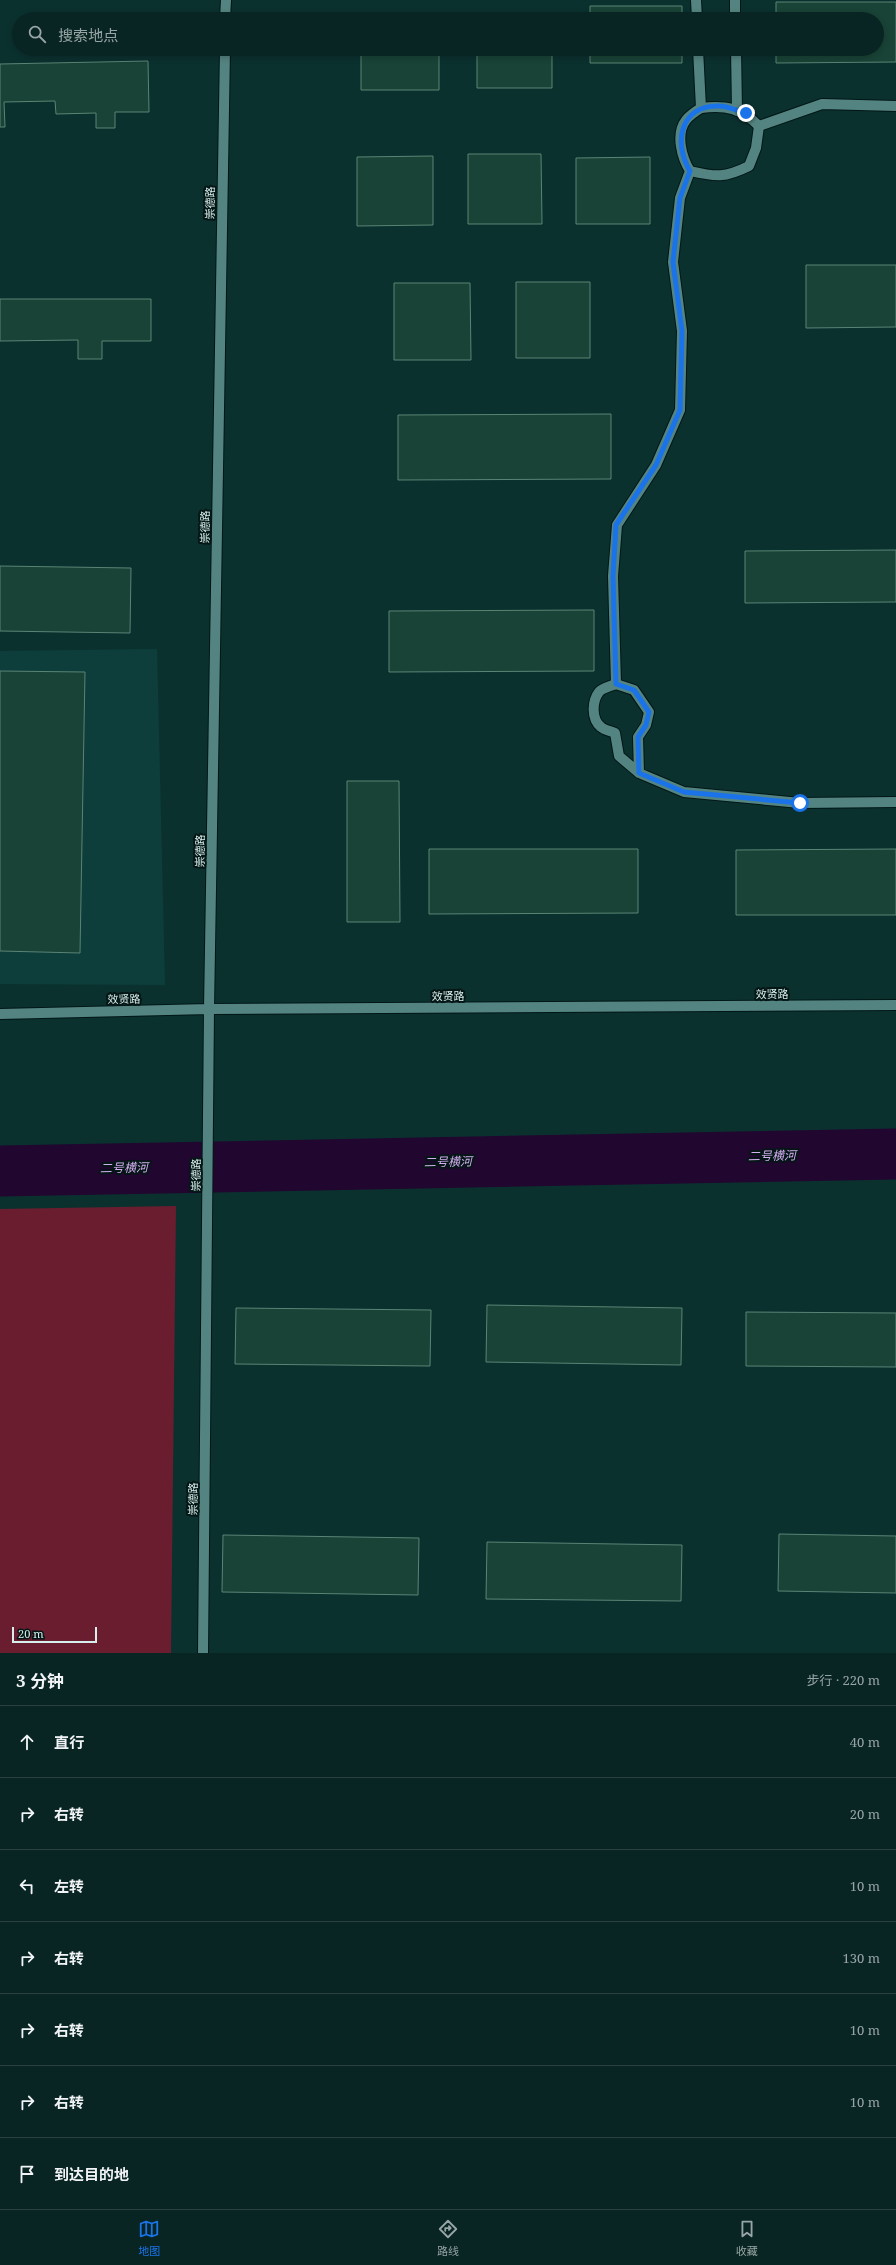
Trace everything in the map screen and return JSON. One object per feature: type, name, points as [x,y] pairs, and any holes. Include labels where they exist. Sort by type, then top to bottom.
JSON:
[{"type":"street","points":[[225,12],[226,0]]},
{"type":"street","points":[[696,0],[697,12]]},
{"type":"street","points":[[735,0],[735,12]]},
{"type":"street","name":"崇德路","points":[[203,1653],[209,1009],[225,56]]},
{"type":"street","points":[[698,56],[701,108]]},
{"type":"street","points":[[736,56],[736,111]]},
{"type":"street","points":[[759,126],[822,104],[896,106]]},
{"type":"street","points":[[720,106],[746,113],[759,126],[756,148],[749,166],[730,176],[707,175],[690,171],[684,161],[680,141],[686,120],[701,108],[720,106]]},
{"type":"street","points":[[616,684],[613,576],[616,525],[656,465],[680,410],[682,331],[673,262],[680,198],[690,171]]},
{"type":"street","points":[[639,773],[638,737],[646,725],[649,712],[634,690],[616,684],[600,691],[595,700],[593,712],[601,728],[615,733],[619,756],[639,773],[684,792],[800,803],[896,802]]},
{"type":"street","name":"效贤路","points":[[0,1014],[209,1009],[896,1005]]},
{"type":"shaded area","points":[[157,649],[165,985],[0,984],[0,651]]},
{"type":"shaded area","points":[[176,1206],[171,1653],[0,1653],[0,1209]]},
{"type":"building","points":[[776,2],[896,2],[896,62],[776,63],[776,56],[884,56],[884,12],[776,12]]},
{"type":"building","points":[[590,6],[682,6],[682,12],[590,12]]},
{"type":"building","points":[[361,56],[439,56],[439,90],[361,90]]},
{"type":"building","points":[[477,56],[552,56],[552,88],[477,88]]},
{"type":"building","points":[[590,56],[682,56],[682,63],[590,63]]},
{"type":"building","points":[[148,61],[149,112],[115,112],[115,128],[96,128],[96,113],[56,114],[55,101],[4,102],[5,127],[0,127],[0,64]]},
{"type":"building","points":[[468,154],[541,154],[542,224],[468,224]]},
{"type":"building","points":[[433,156],[433,225],[357,226],[357,157]]},
{"type":"building","points":[[650,157],[650,224],[576,224],[576,158]]},
{"type":"building","points":[[806,265],[896,265],[896,327],[806,328]]},
{"type":"building","points":[[516,282],[590,282],[590,358],[516,358]]},
{"type":"building","points":[[394,283],[470,283],[471,360],[394,360]]},
{"type":"building","points":[[0,299],[151,299],[151,341],[102,341],[102,359],[78,359],[78,340],[0,341]]},
{"type":"building","points":[[611,414],[611,479],[398,480],[398,415]]},
{"type":"building","points":[[896,550],[896,602],[745,603],[745,551]]},
{"type":"building","points":[[0,566],[131,568],[130,633],[0,631]]},
{"type":"building","points":[[594,610],[594,671],[389,672],[389,611]]},
{"type":"building","points":[[0,671],[85,672],[80,953],[0,951]]},
{"type":"building","points":[[347,781],[399,781],[400,922],[347,922]]},
{"type":"building","points":[[429,849],[638,849],[638,913],[429,914]]},
{"type":"building","points":[[896,849],[896,915],[736,915],[736,850]]},
{"type":"building","points":[[487,1305],[682,1308],[681,1365],[486,1362]]},
{"type":"building","points":[[236,1308],[431,1310],[430,1366],[235,1364]]},
{"type":"building","points":[[746,1312],[896,1313],[896,1367],[746,1366]]},
{"type":"building","points":[[779,1534],[896,1536],[896,1593],[778,1591]]},
{"type":"building","points":[[223,1535],[419,1538],[418,1595],[222,1592]]},
{"type":"building","points":[[487,1542],[682,1545],[681,1601],[486,1599]]},
{"type":"waterway","name":"二号横河","points":[[0,1171],[896,1154]]},
{"type":"route","points":[[746,113],[720,106],[701,108],[686,120],[680,141],[684,161],[690,171],[680,198],[673,262],[682,331],[680,410],[656,465],[616,525],[613,576],[616,684],[634,690],[643,700],[649,712],[646,725],[638,737],[639,773],[684,792],[800,803]]}]
